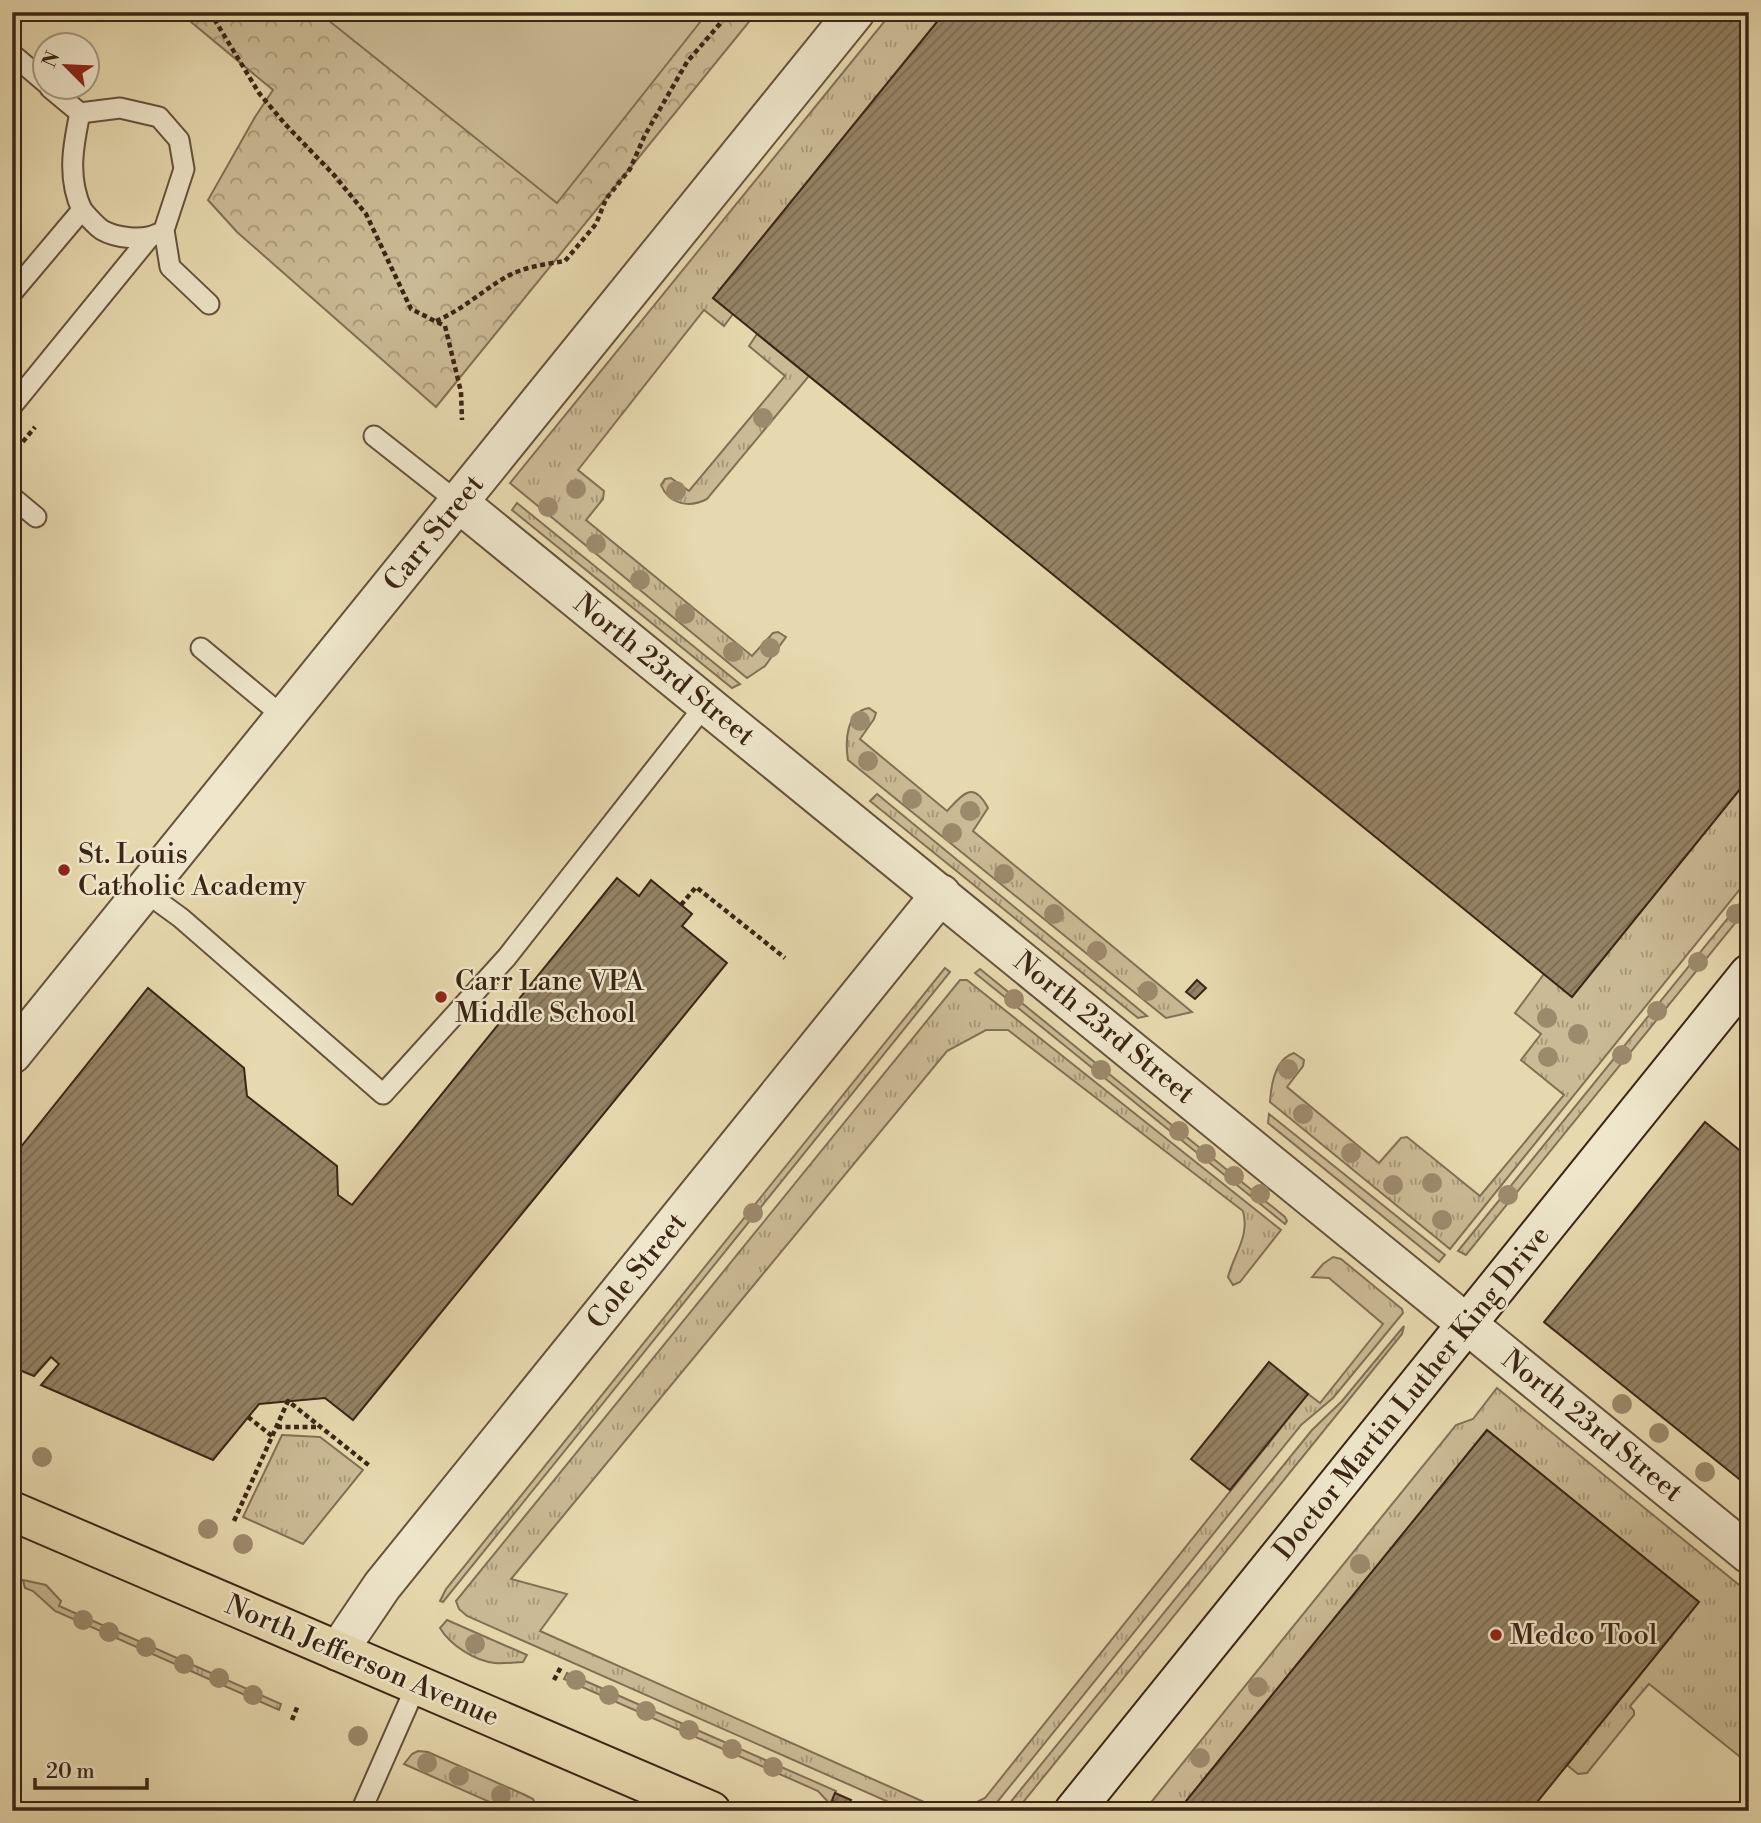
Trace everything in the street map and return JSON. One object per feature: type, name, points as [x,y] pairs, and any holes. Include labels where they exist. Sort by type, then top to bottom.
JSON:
[{"type":"main road","name":"North Jefferson Avenue","points":[[12,1511],[711,1811]]},
{"type":"street","name":"Carr Street","points":[[12,1054],[855,12]]},
{"type":"street","name":"North 23rd Street","points":[[459,503],[1749,1554]]},
{"type":"street","name":"Cole Street","points":[[338,1651],[382,1586],[941,894]]},
{"type":"street","name":"Doctor Martin Luther King Drive","points":[[1074,1811],[1749,974]]},
{"type":"lane","points":[[12,54],[32,71]]},
{"type":"lane","points":[[12,405],[157,234],[184,169],[178,140],[159,117],[120,108],[80,113],[67,102]]},
{"type":"lane","points":[[80,113],[73,144],[72,177],[82,210],[102,230],[118,236],[157,234]]},
{"type":"lane","points":[[12,293],[82,210]]},
{"type":"lane","points":[[157,234],[170,267],[209,304]]},
{"type":"lane","points":[[374,436],[459,503]]},
{"type":"lane","points":[[12,497],[36,517]]},
{"type":"lane","points":[[201,648],[285,718]]},
{"type":"lane","points":[[144,891],[181,918],[383,1094],[507,957],[706,704]]},
{"type":"lane","points":[[360,1811],[417,1684]]},
{"type":"path","points":[[210,12],[259,93],[366,214],[411,309],[445,326],[461,392],[461,420]]},
{"type":"path","points":[[436,321],[452,314],[508,275],[565,261],[596,224],[606,199],[630,169],[651,125],[687,62],[730,12]]},
{"type":"path","points":[[681,905],[696,887],[785,958]]},
{"type":"path","points":[[234,1521],[288,1401],[371,1467]]},
{"type":"path","points":[[248,1417],[272,1436]]},
{"type":"path","points":[[277,1427],[321,1427]]},
{"type":"path","points":[[554,1680],[562,1665]]},
{"type":"path","points":[[292,1720],[298,1705]]},
{"type":"green space","points":[[179,12],[757,12],[436,407],[237,232],[208,200],[273,90]]},
{"type":"green space","points":[[318,12],[708,12],[557,203]]},
{"type":"green space","points":[[892,12],[945,12],[713,298],[733,314],[724,326],[704,310],[578,470],[604,491],[603,499],[586,520],[752,656],[773,633],[778,632],[786,637],[765,666],[747,678],[510,483]]},
{"type":"green space","points":[[757,334],[809,376],[707,499],[687,504],[675,501],[661,485],[665,479],[671,478],[689,491],[785,376],[749,346]]},
{"type":"green space","points":[[517,503],[740,684],[732,688],[512,510]]},
{"type":"green space","points":[[869,708],[876,713],[860,739],[947,811],[963,795],[972,792],[977,794],[988,808],[973,831],[1192,1012],[1166,1018],[848,760],[847,736],[851,721],[861,711]]},
{"type":"green space","points":[[1749,778],[1749,878],[1450,1249],[1270,1102],[1278,1067],[1294,1053],[1304,1060],[1303,1066],[1287,1087],[1379,1163],[1401,1138],[1407,1137],[1480,1196],[1564,1095],[1521,1060],[1541,1034],[1515,1013],[1544,974],[1572,996]]},
{"type":"green space","points":[[877,794],[1147,1016],[1138,1018],[870,801]]},
{"type":"green space","points":[[1749,892],[1749,906],[1466,1255],[1458,1251]]},
{"type":"green space","points":[[945,968],[950,972],[443,1602],[440,1601],[446,1589]]},
{"type":"green space","points":[[980,969],[1285,1217],[1285,1224],[975,973]]},
{"type":"green space","points":[[960,980],[967,980],[1281,1230],[1240,1282],[1233,1285],[1228,1277],[1243,1237],[1243,1211],[1008,1030],[986,1030],[947,1051],[511,1579],[567,1594],[540,1631],[942,1810],[963,1809],[985,1798],[1308,1394],[1320,1403],[1383,1324],[1329,1278],[1312,1277],[1323,1264],[1333,1257],[1341,1259],[1402,1309],[1403,1313],[1333,1398],[1301,1425],[990,1811],[909,1811],[467,1616],[459,1609],[456,1601]]},
{"type":"green space","points":[[1269,1114],[1445,1255],[1439,1262],[1268,1123]]},
{"type":"green space","points":[[1404,1326],[1402,1334],[1016,1811],[1005,1809],[1312,1430],[1342,1401]]},
{"type":"green space","points":[[1497,1388],[1749,1593],[1749,1764],[1649,1684],[1630,1706],[1634,1715],[1587,1773],[1578,1774],[1567,1765],[1699,1602],[1487,1430],[1178,1811],[1144,1811],[1456,1425],[1473,1419]]},
{"type":"green space","points":[[282,1435],[320,1437],[363,1470],[303,1544],[243,1517]]},
{"type":"green space","points":[[23,1580],[46,1585],[61,1601],[59,1606],[281,1704],[279,1710],[55,1611],[33,1591],[25,1588]]},
{"type":"green space","points":[[447,1620],[527,1655],[523,1662],[498,1663],[471,1656],[440,1628]]},
{"type":"green space","points":[[567,1673],[836,1791],[830,1804],[818,1791],[564,1679]]},
{"type":"green space","points":[[418,1751],[428,1752],[525,1795],[533,1799],[539,1811],[510,1811],[404,1764]]},
{"type":"building","points":[[945,12],[1749,12],[1749,778],[1572,997],[713,298]]},
{"type":"building","name":"Carr Lane VPA Middle School","points":[[617,878],[639,896],[651,880],[692,914],[682,926],[727,963],[353,1420],[325,1398],[259,1404],[213,1460],[41,1385],[59,1364],[51,1357],[34,1376],[12,1367],[12,1158],[148,988],[244,1068],[247,1096],[337,1166],[338,1195],[352,1205]]},
{"type":"building","points":[[1197,980],[1206,988],[1195,999],[1186,992]]},
{"type":"building","points":[[1705,1122],[1749,1158],[1749,1487],[1544,1322]]},
{"type":"building","points":[[1269,1362],[1308,1394],[1230,1490],[1191,1459]]},
{"type":"building","name":"Medco Tool","points":[[1487,1430],[1699,1602],[1530,1811],[1178,1811]]},
{"type":"building","points":[[835,1793],[851,1800],[847,1807],[832,1801]]},
{"type":"place","name":"St. Louis Catholic Academy","points":[[64,870]]},
{"type":"place","name":"Carr Lane VPA Middle School","points":[[441,997]]},
{"type":"place","name":"Medco Tool","points":[[1496,1635]]}]
